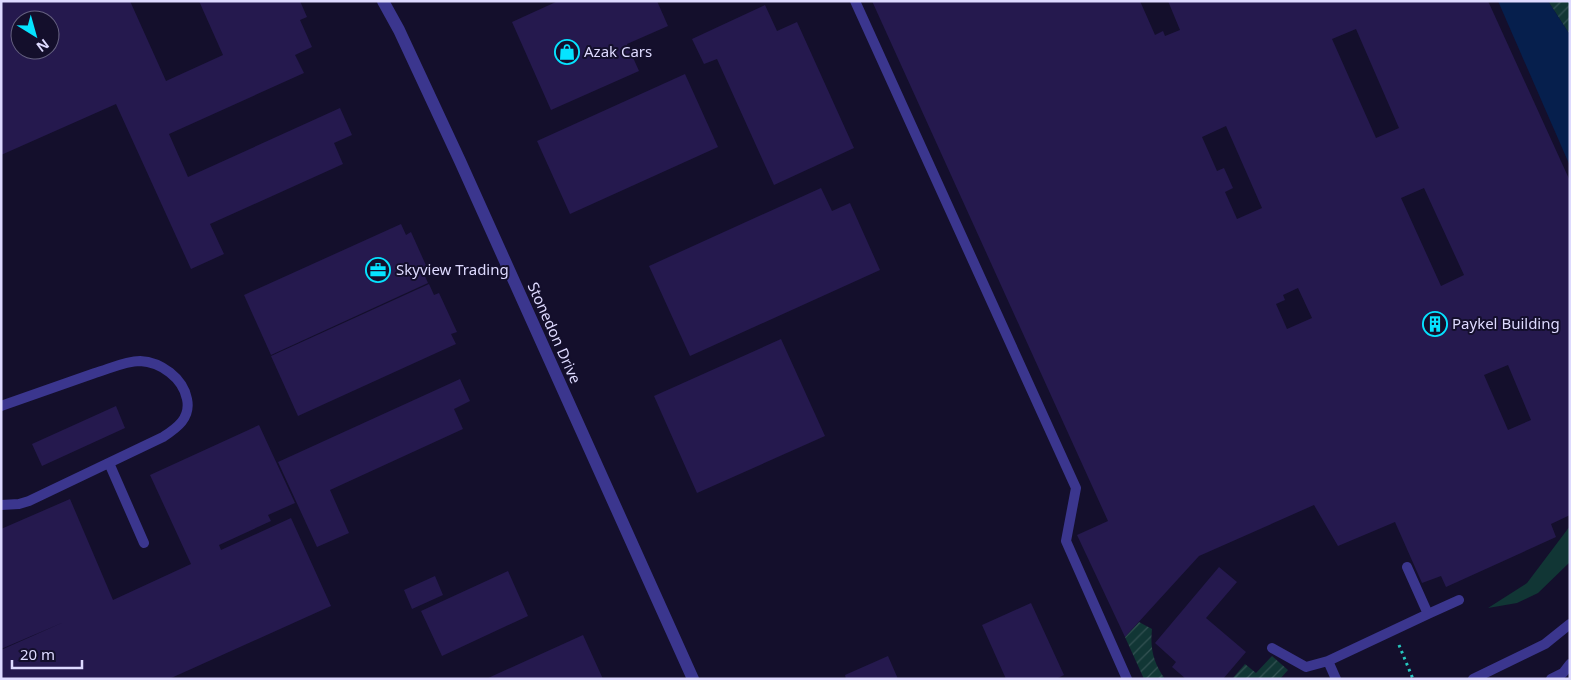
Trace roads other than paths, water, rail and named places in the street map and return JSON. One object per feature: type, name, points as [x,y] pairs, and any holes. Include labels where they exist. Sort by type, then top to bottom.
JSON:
[{"type":"street","name":"Stonedon Drive","points":[[383,1],[399,30],[460,161],[693,679]]},
{"type":"lane","points":[[855,1],[1076,488],[1066,541],[1127,679]]},
{"type":"lane","points":[[1,406],[126,363],[139,361],[151,363],[173,375],[186,392],[188,407],[184,419],[175,429],[162,437],[29,501],[19,504],[1,505]]},
{"type":"lane","points":[[109,463],[144,542]]},
{"type":"lane","points":[[1407,568],[1428,614]]},
{"type":"lane","points":[[1272,648],[1306,666],[1328,661],[1459,600]]},
{"type":"lane","points":[[1477,677],[1545,644],[1570,624]]},
{"type":"lane","points":[[1328,661],[1336,679]]},
{"type":"lane","points":[[1551,679],[1563,673],[1570,664]]},
{"type":"lane","points":[[1477,677],[1492,679]]},
{"type":"water","points":[[1498,1],[1548,1],[1570,35],[1570,166]]},
{"type":"place","name":"Azak Cars","points":[[567,52]]},
{"type":"place","name":"Skyview Trading","points":[[378,270]]},
{"type":"place","name":"Paykel Building","points":[[1435,324]]}]
